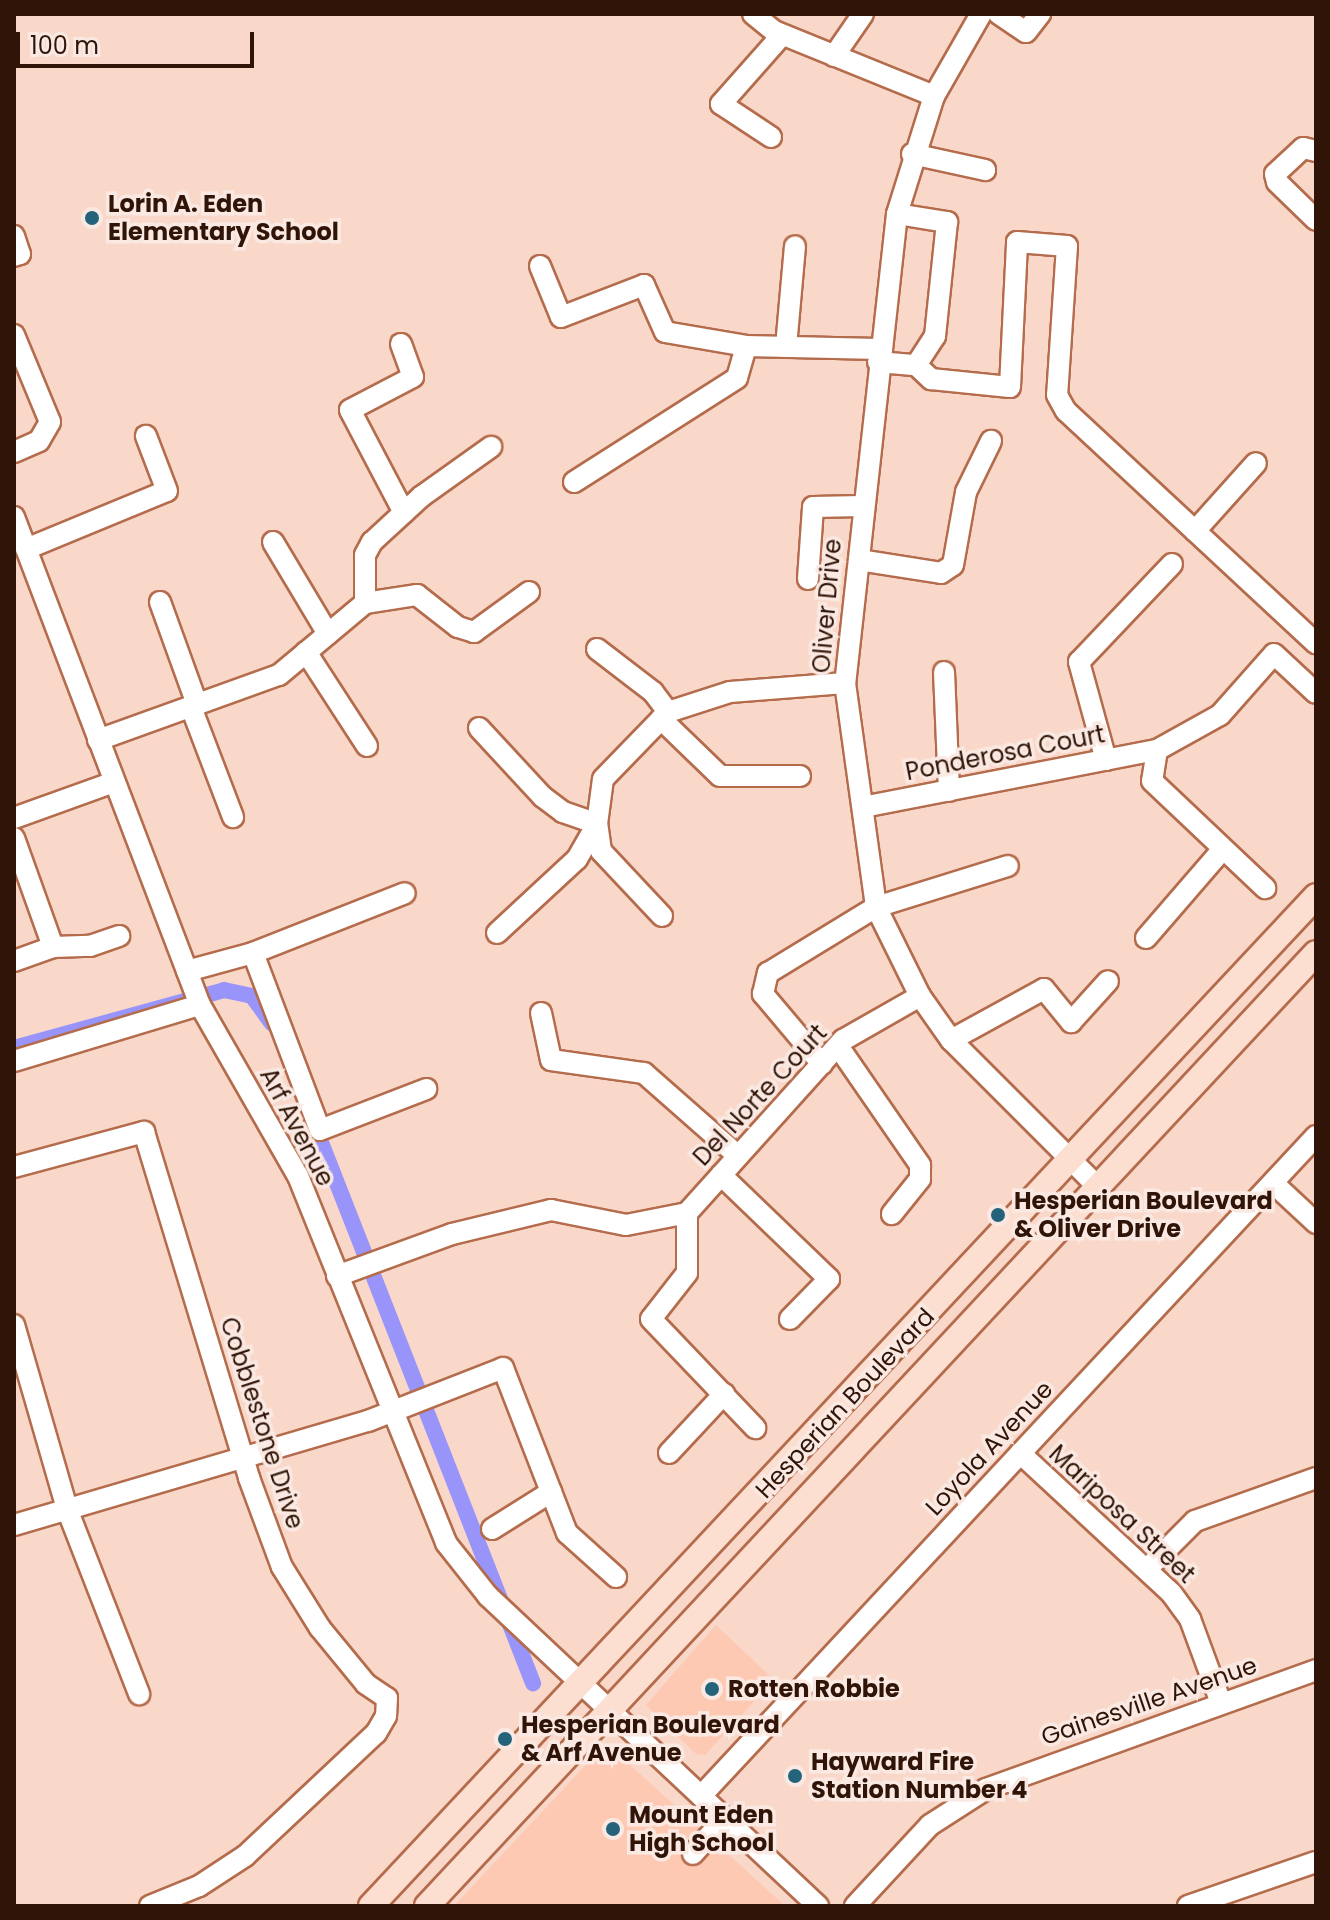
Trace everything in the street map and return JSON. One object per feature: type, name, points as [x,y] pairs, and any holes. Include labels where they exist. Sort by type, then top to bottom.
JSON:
[{"type":"main road","name":"Hesperian Boulevard","points":[[371,1906],[1072,1161],[1316,896]]},
{"type":"main road","name":"Hesperian Boulevard","points":[[427,1906],[1316,953]]},
{"type":"street","points":[[753,14],[782,35],[934,96]]},
{"type":"street","points":[[834,56],[863,14]]},
{"type":"street","name":"Oliver Drive","points":[[981,14],[934,96],[912,154],[897,214],[878,355],[845,683],[876,907],[920,996],[951,1040],[1099,1188]]},
{"type":"street","points":[[999,14],[1026,32],[1040,14]]},
{"type":"street","points":[[771,137],[721,104],[782,35]]},
{"type":"street","points":[[1316,151],[1303,148],[1275,174],[1277,182],[1316,220]]},
{"type":"street","points":[[912,154],[985,170]]},
{"type":"street","points":[[897,214],[947,222],[935,336],[916,365]]},
{"type":"street","points":[[14,236],[20,254],[14,256]]},
{"type":"street","points":[[540,266],[561,317],[644,285],[665,332],[746,346],[878,355],[916,365],[931,379],[1010,387],[1017,242],[1067,246],[1057,395],[1066,411],[1316,643]]},
{"type":"street","points":[[786,347],[795,246]]},
{"type":"street","points":[[14,452],[39,441],[50,422],[17,338]]},
{"type":"street","points":[[401,344],[413,377],[350,410],[404,513]]},
{"type":"street","points":[[574,482],[737,378],[746,346]]},
{"type":"street","points":[[26,549],[167,491],[146,436]]},
{"type":"street","points":[[859,560],[941,573],[953,565],[966,492],[991,441]]},
{"type":"street","points":[[365,603],[365,555],[404,513],[491,447]]},
{"type":"street","points":[[1195,531],[1256,463]]},
{"type":"street","points":[[808,579],[813,507],[862,506]]},
{"type":"street","name":"Arf Avenue","points":[[14,517],[200,1005],[283,1146],[431,1513],[464,1570],[818,1906]]},
{"type":"street","points":[[273,542],[328,634]]},
{"type":"street","points":[[1106,760],[1079,662],[1172,564]]},
{"type":"street","points":[[98,740],[279,675],[365,603],[417,595],[458,627],[474,632],[529,592]]},
{"type":"street","points":[[160,602],[233,817]]},
{"type":"street","points":[[597,649],[653,692],[664,716],[720,776],[800,776]]},
{"type":"street","points":[[306,652],[367,746]]},
{"type":"street","name":"Ponderosa Court","points":[[863,807],[1157,750],[1220,715],[1274,654],[1316,693]]},
{"type":"street","points":[[944,672],[949,791]]},
{"type":"street","points":[[662,916],[601,851],[597,824],[603,779],[664,716],[730,692],[845,683]]},
{"type":"street","points":[[479,728],[543,797],[563,812],[597,824]]},
{"type":"street","points":[[1157,750],[1152,781],[1265,888]]},
{"type":"street","points":[[14,818],[114,782]]},
{"type":"street","points":[[497,933],[577,859],[597,824]]},
{"type":"street","points":[[14,838],[52,948]]},
{"type":"street","points":[[1146,938],[1222,850]]},
{"type":"street","points":[[822,1064],[763,994],[762,983],[768,973],[876,907],[1008,866]]},
{"type":"street","points":[[187,971],[253,953],[405,893]]},
{"type":"street","points":[[14,961],[52,948],[90,946],[119,936]]},
{"type":"street","points":[[253,953],[320,1130],[426,1089]]},
{"type":"street","points":[[951,1040],[1044,989],[1071,1022],[1108,981]]},
{"type":"street","name":"Del Norte Court","points":[[687,1213],[838,1046],[920,996]]},
{"type":"street","points":[[14,1061],[200,1005]]},
{"type":"street","points":[[541,1013],[551,1060],[644,1073],[738,1156]]},
{"type":"street","points":[[838,1046],[920,1165],[920,1179],[892,1214]]},
{"type":"street","name":"Cobblestone Drive","points":[[14,1167],[144,1132],[270,1535],[299,1599],[366,1684],[387,1698],[386,1716],[376,1733],[245,1856],[199,1886],[150,1906]]},
{"type":"street","name":"Loyola Avenue","points":[[701,1796],[1316,1136]]},
{"type":"street","points":[[721,1175],[829,1279],[790,1319]]},
{"type":"street","points":[[1273,1183],[1316,1223]]},
{"type":"street","points":[[337,1276],[452,1234],[551,1210],[626,1225],[687,1213],[687,1273],[651,1319],[755,1428]]},
{"type":"street","points":[[14,1325],[67,1509],[139,1694]]},
{"type":"street","points":[[14,1525],[391,1414],[503,1368],[567,1533],[616,1577]]},
{"type":"street","points":[[669,1453],[724,1394]]},
{"type":"street","name":"Mariposa Street","points":[[1020,1453],[1147,1569],[1190,1619],[1221,1703]]},
{"type":"street","points":[[1147,1569],[1195,1521],[1316,1478]]},
{"type":"street","points":[[492,1529],[551,1492]]},
{"type":"street","name":"Gainesville Avenue","points":[[855,1906],[930,1825],[986,1789],[1316,1670]]},
{"type":"street","points":[[693,1854],[725,1818]]},
{"type":"street","points":[[1188,1906],[1316,1862]]},
{"type":"shaded area","name":"Rotten Robbie","points":[[716,1625],[774,1680],[705,1755],[696,1754],[646,1705]]},
{"type":"shaded area","name":"Mount Eden High School","points":[[610,1748],[785,1906],[454,1906],[598,1752]]},
{"type":"waterway","points":[[14,1048],[224,990],[252,996],[272,1024]]},
{"type":"waterway","points":[[313,1122],[533,1683]]},
{"type":"place","name":"Lorin A. Eden Elementary School","points":[[92,218]]},
{"type":"place","name":"Hesperian Boulevard & Oliver Drive","points":[[998,1215]]},
{"type":"place","name":"Rotten Robbie","points":[[712,1689]]},
{"type":"place","name":"Hesperian Boulevard & Arf Avenue","points":[[505,1739]]},
{"type":"place","name":"Hayward Fire Station Number 4","points":[[795,1776]]},
{"type":"place","name":"Mount Eden High School","points":[[613,1829]]}]
